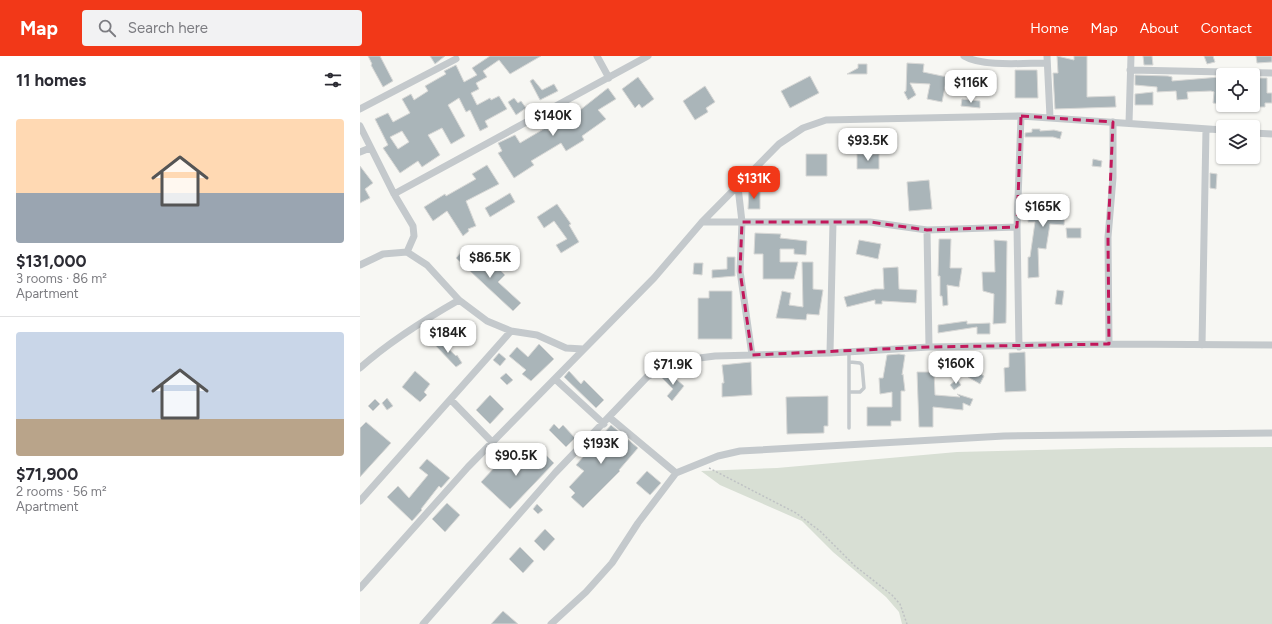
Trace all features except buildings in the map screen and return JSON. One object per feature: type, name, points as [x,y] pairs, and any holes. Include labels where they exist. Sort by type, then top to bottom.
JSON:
[{"type":"street","points":[[598,56],[609,78]]},
{"type":"street","points":[[394,194],[648,56]]},
{"type":"street","points":[[964,56],[970,60],[987,62],[1046,60],[1050,117]]},
{"type":"street","points":[[1129,123],[1131,56]]},
{"type":"street","points":[[360,109],[456,59]]},
{"type":"street","points":[[1130,70],[1272,73]]},
{"type":"street","points":[[1019,347],[1017,227],[1021,116]]},
{"type":"street","points":[[360,588],[468,467],[654,278],[702,222],[738,187],[778,144],[803,128],[826,120],[1021,116],[1216,130]]},
{"type":"street","points":[[1109,344],[1108,237],[1112,178],[1113,122]]},
{"type":"street","points":[[360,126],[394,194],[413,226],[414,236],[407,252]]},
{"type":"street","points":[[1202,346],[1206,129]]},
{"type":"street","points":[[1260,133],[1272,134]]},
{"type":"street","points":[[360,152],[370,148]]},
{"type":"street","points":[[738,187],[742,222],[740,271],[752,355]]},
{"type":"street","points":[[702,222],[870,222],[927,230],[1017,227]]},
{"type":"street","points":[[830,353],[833,222]]},
{"type":"street","points":[[927,230],[929,347]]},
{"type":"street","points":[[360,265],[383,254],[407,252],[427,264],[459,300],[487,321],[511,331],[537,335],[566,348],[584,349]]},
{"type":"street","points":[[360,368],[405,333],[459,300]]},
{"type":"street","points":[[360,501],[511,331]]},
{"type":"street","points":[[423,624],[555,473],[604,424],[647,377],[676,361],[715,356],[830,353],[929,347],[1019,347],[1109,344],[1272,346]]},
{"type":"street","points":[[555,379],[604,424]]},
{"type":"street","points":[[451,400],[493,443]]},
{"type":"street","points":[[609,417],[676,473]]},
{"type":"street","points":[[551,624],[586,592],[612,563],[638,523],[676,473],[718,456],[740,451],[1004,436],[1272,433]]},
{"type":"lane","points":[[849,352],[849,428]]},
{"type":"lane","points":[[849,392],[860,392],[864,388],[862,365],[860,363],[850,362]]},
{"type":"path","points":[[700,464],[796,513],[820,531],[855,566],[892,595],[900,604],[907,624]]},
{"type":"highlighted area","points":[[1021,116],[1113,122],[1108,237],[1109,344],[929,347],[752,355],[740,271],[742,222],[870,222],[927,230],[1017,227]]},
{"type":"shaded area","points":[[1272,447],[1272,624],[902,624],[899,612],[886,597],[833,552],[802,521],[720,485],[701,471],[777,468],[957,452],[1121,448]]}]
